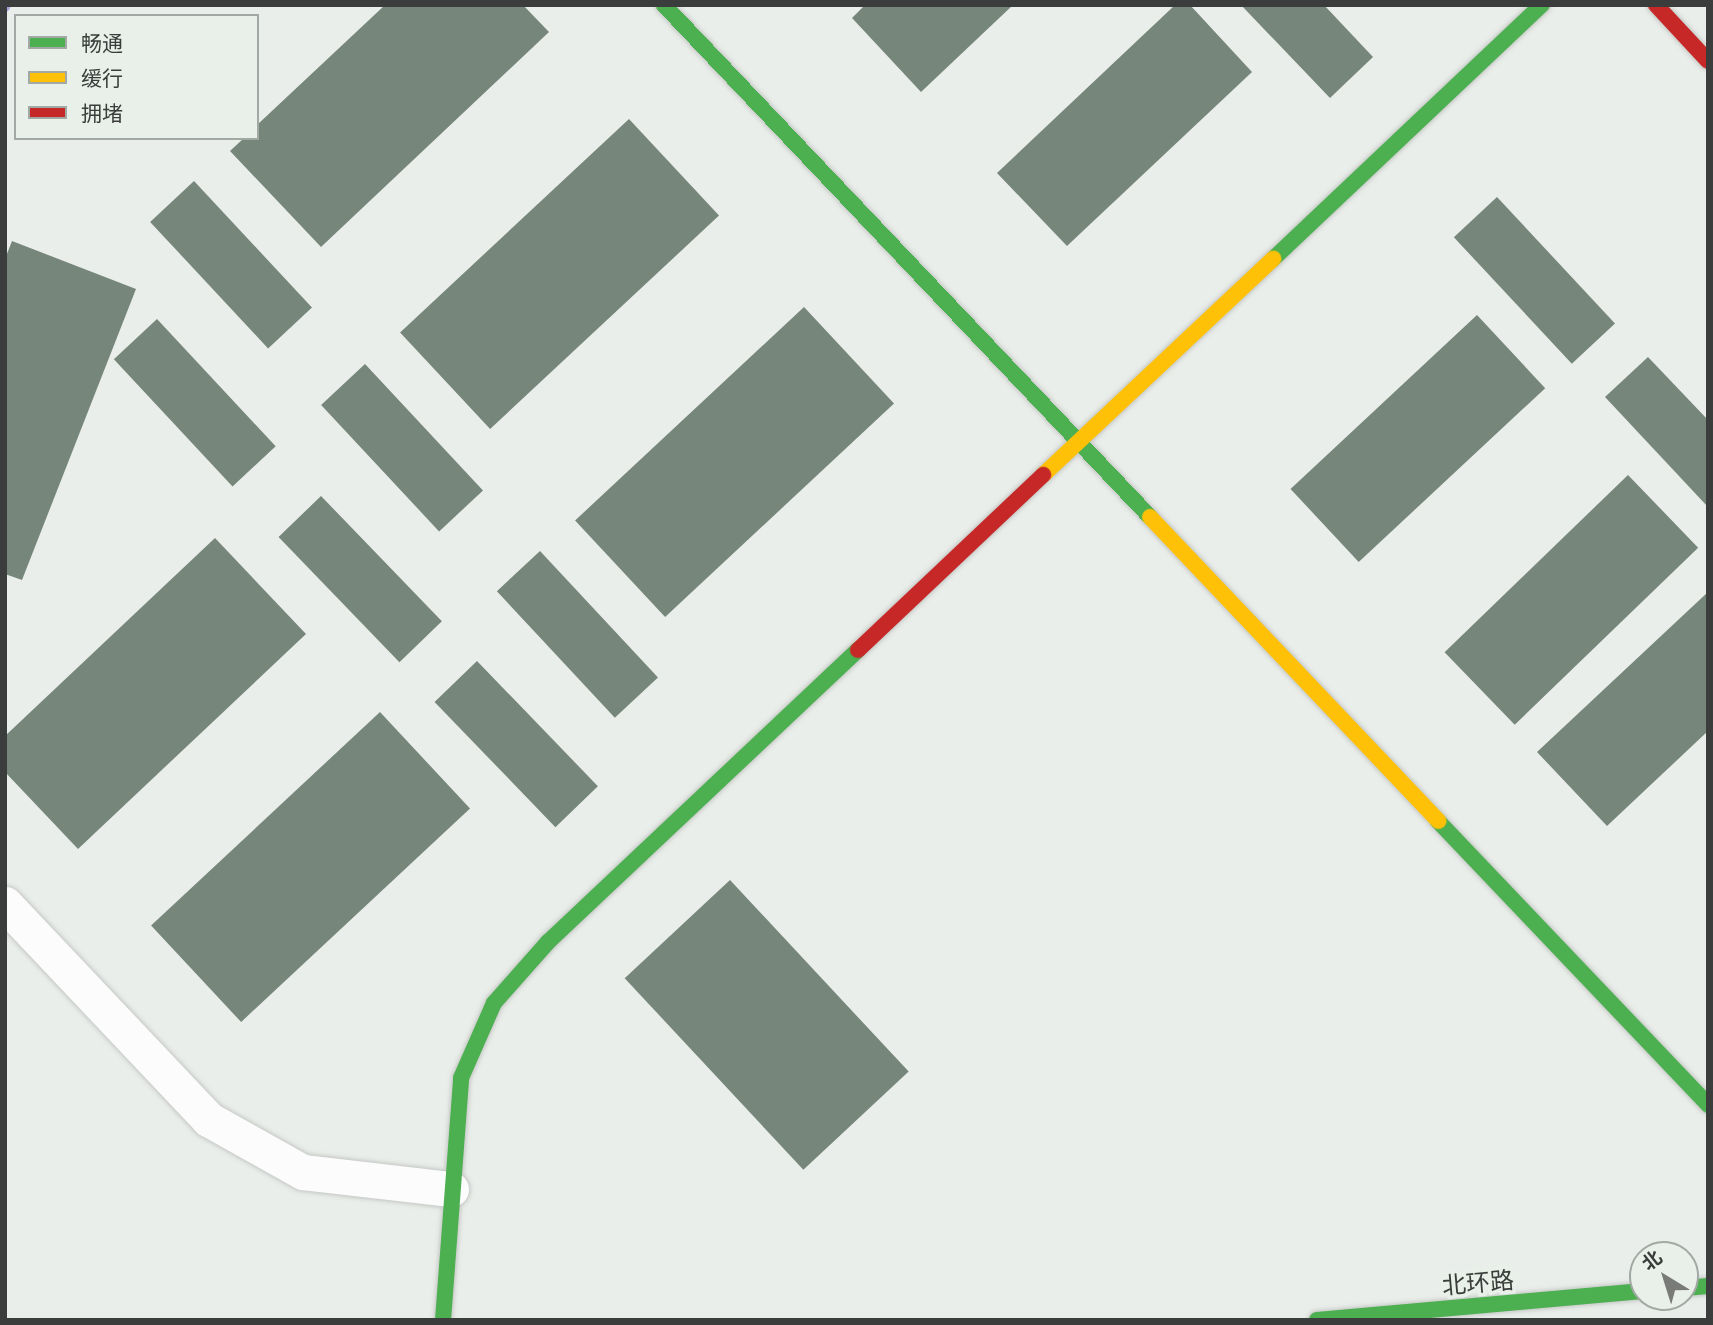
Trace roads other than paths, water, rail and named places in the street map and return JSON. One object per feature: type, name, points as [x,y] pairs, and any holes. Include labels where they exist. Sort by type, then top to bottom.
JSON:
[{"type":"street","points":[[664,5],[1708,1105]]},
{"type":"street","points":[[443,1320],[461,1077],[494,1003],[548,942],[1542,5]]},
{"type":"street","points":[[1656,5],[1708,61]]},
{"type":"street","points":[[5,904],[208,1119],[303,1172],[451,1189]]},
{"type":"street","name":"北环路","points":[[1317,1320],[1629,1292]]}]
